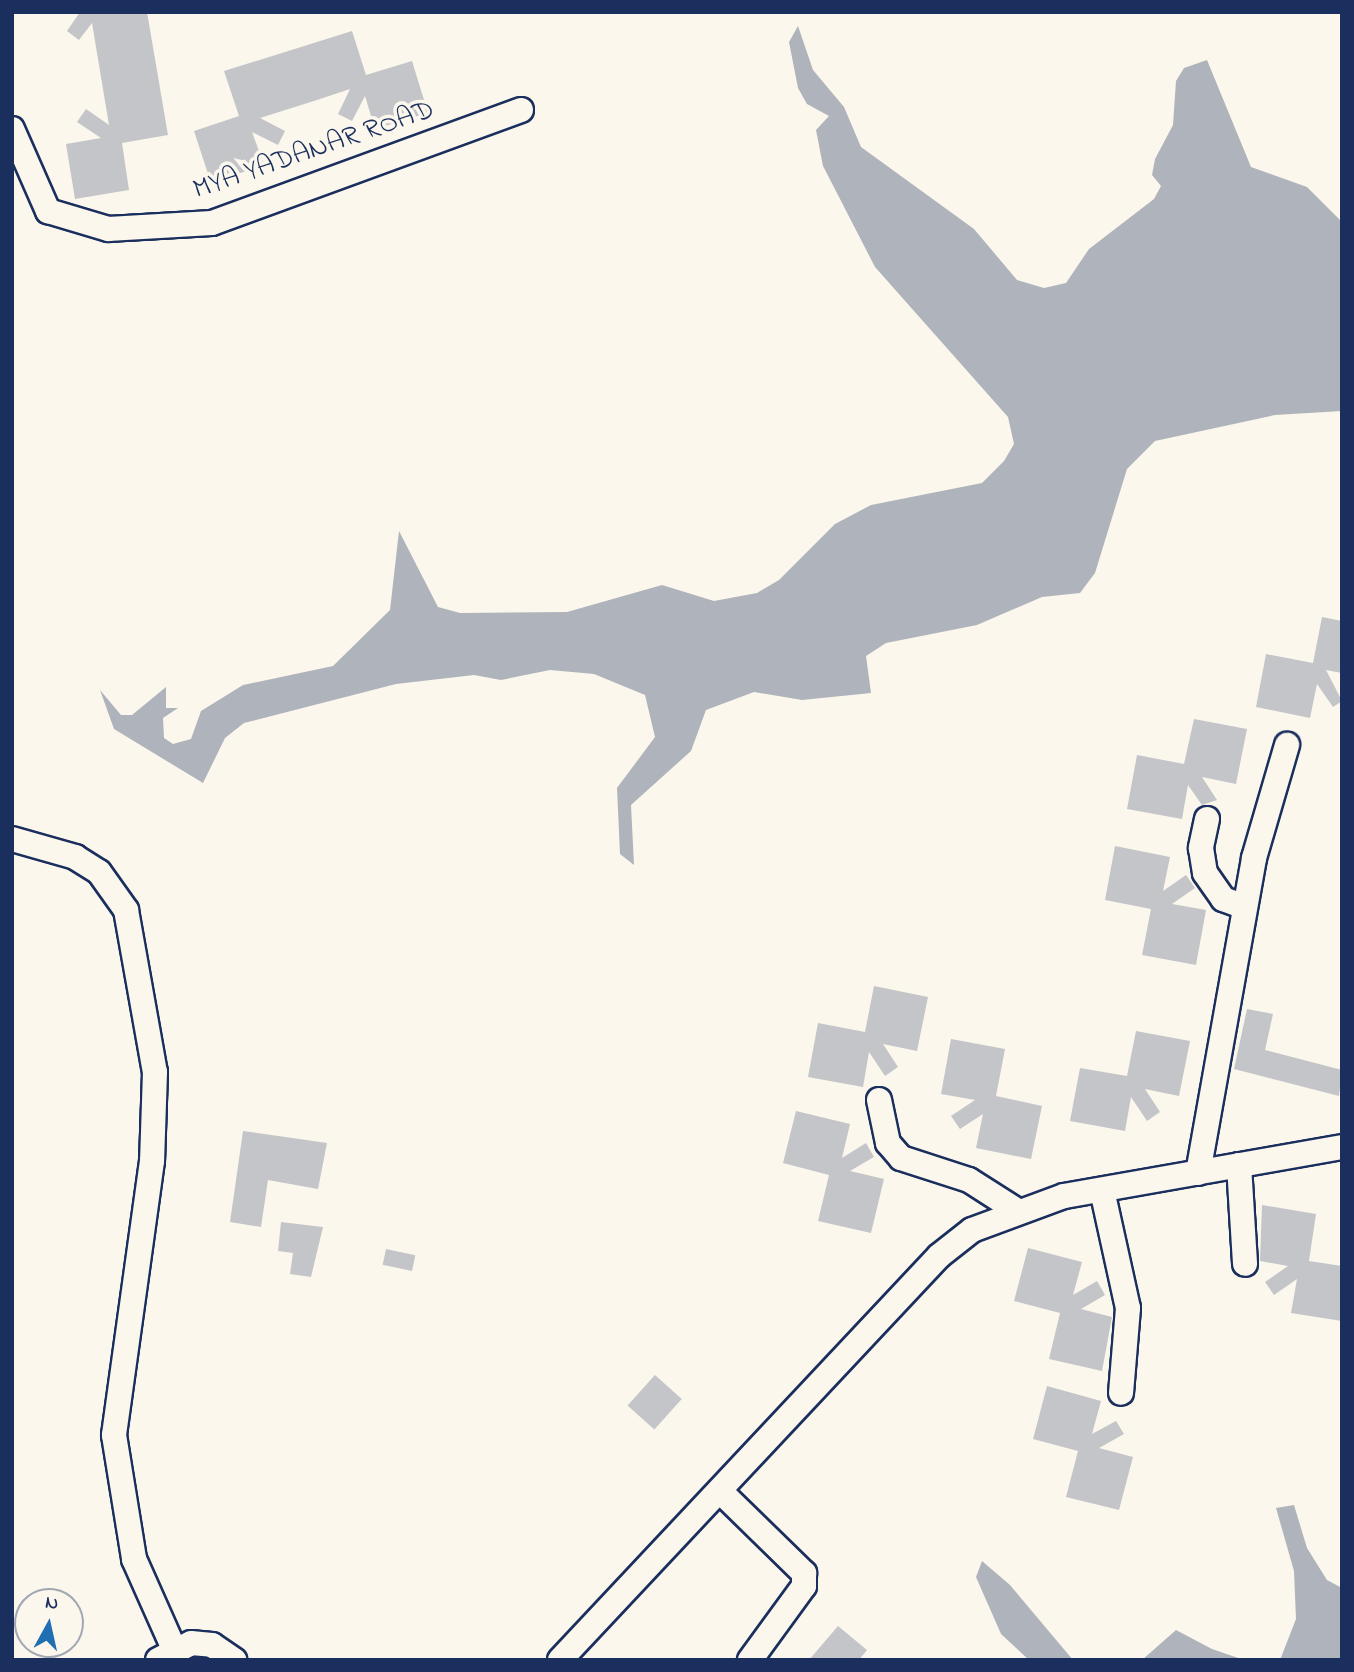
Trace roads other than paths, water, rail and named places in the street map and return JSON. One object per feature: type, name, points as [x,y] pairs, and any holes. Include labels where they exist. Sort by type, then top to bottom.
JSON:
[{"type":"street","name":"MYA YADANAR ROAD","points":[[12,128],[48,211],[108,229],[212,223],[521,110]]},
{"type":"street","points":[[1198,1173],[1245,907],[1287,745]]},
{"type":"street","points":[[1208,820],[1201,848],[1205,873],[1223,899],[1245,907]]},
{"type":"street","points":[[12,839],[75,857],[99,872],[126,910],[155,1072],[152,1161],[114,1435],[134,1559],[166,1654],[212,1646],[234,1660]]},
{"type":"street","points":[[879,1100],[888,1143],[901,1158],[969,1180],[1016,1210]]},
{"type":"street","points":[[560,1660],[722,1493],[939,1256],[972,1230],[1016,1210],[1101,1190],[1342,1147]]},
{"type":"street","points":[[1239,1165],[1245,1264]]},
{"type":"street","points":[[1101,1190],[1128,1308],[1121,1393]]},
{"type":"street","points":[[722,1493],[804,1573],[804,1586],[750,1660]]}]
